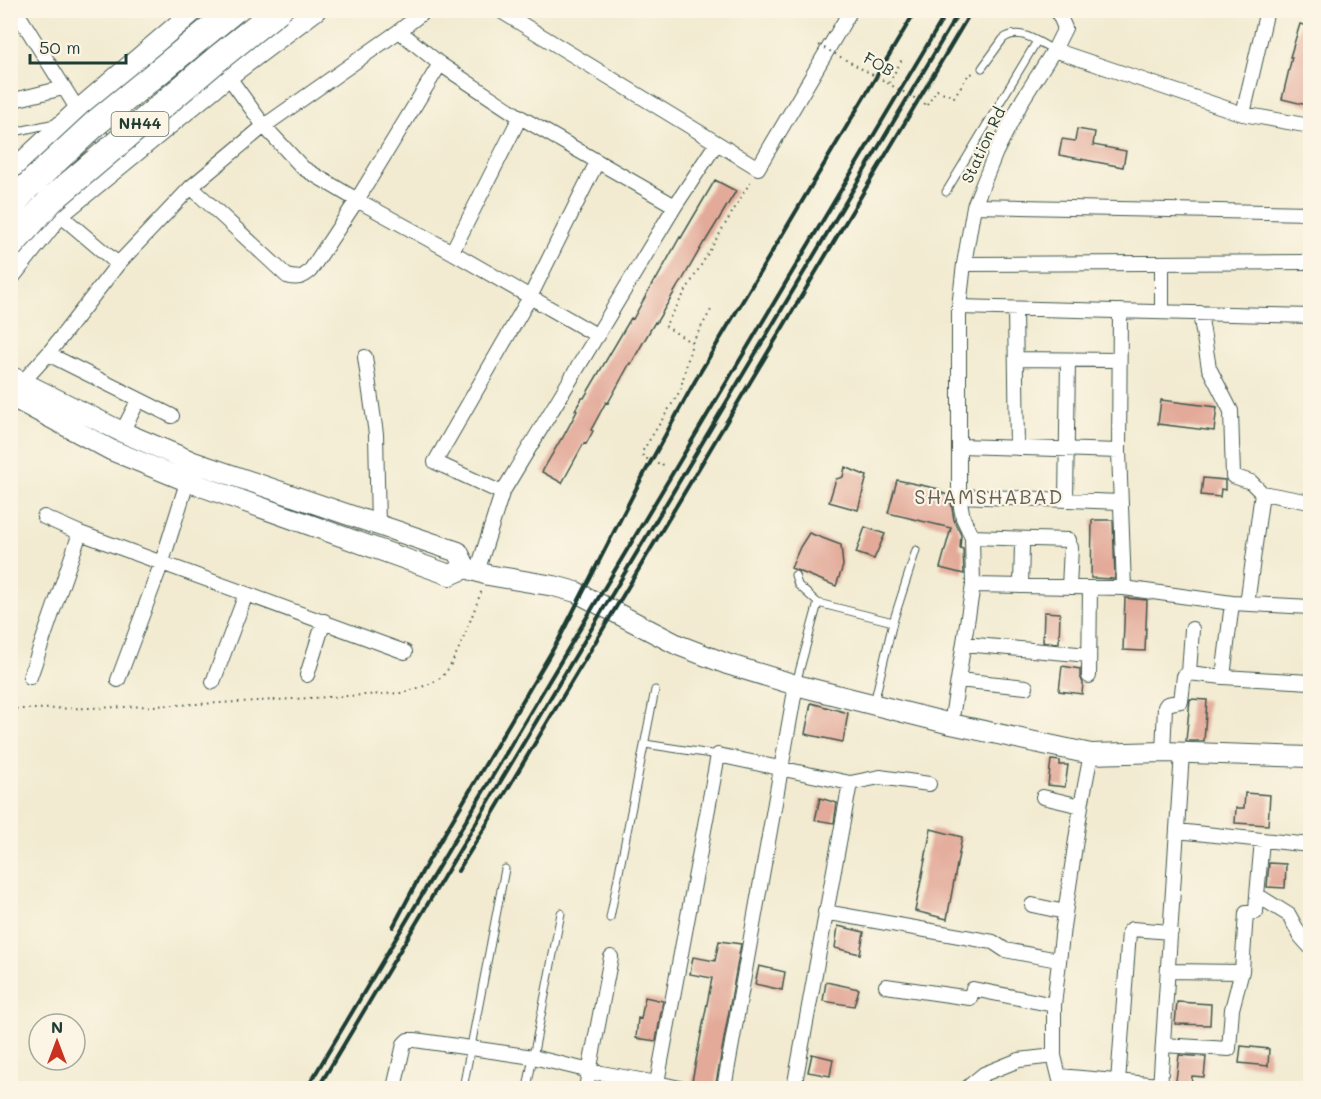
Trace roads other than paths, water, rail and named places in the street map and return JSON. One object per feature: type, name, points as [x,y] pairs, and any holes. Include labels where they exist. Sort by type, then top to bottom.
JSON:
[{"type":"highway","name":"NH44","points":[[10,207],[27,187],[97,122],[234,10]]},
{"type":"highway","name":"NH44","points":[[10,246],[51,200],[216,59],[278,10]]},
{"type":"main road","points":[[14,166],[195,10]]},
{"type":"main road","points":[[10,276],[59,214],[228,76],[316,10]]},
{"type":"main road","points":[[13,388],[193,462],[459,552],[477,572]]},
{"type":"main road","points":[[13,388],[111,450],[187,482],[450,575],[477,572],[576,592],[678,645],[727,664],[796,685],[951,724],[1091,754],[1173,752],[1311,757]]},
{"type":"street","points":[[13,388],[48,354],[118,264],[191,187],[264,126],[426,10]]},
{"type":"street","points":[[499,10],[758,168],[838,23],[851,10]]},
{"type":"street","name":"Station Rd","points":[[951,724],[973,585],[972,537],[963,518],[959,496],[959,307],[964,264],[974,206],[996,152],[1023,99],[1065,28],[1056,10]]},
{"type":"street","points":[[1243,114],[1267,10]]},
{"type":"street","points":[[17,15],[63,88],[72,115],[122,162]]},
{"type":"street","points":[[399,31],[440,64],[520,117],[675,206]]},
{"type":"street","points":[[1054,50],[1243,114],[1311,126]]},
{"type":"street","points":[[191,187],[287,276],[303,277],[310,271],[357,201],[440,64]]},
{"type":"street","points":[[228,76],[264,126],[303,168],[357,201],[452,252],[598,336]]},
{"type":"street","points":[[10,100],[63,88]]},
{"type":"street","points":[[452,252],[520,117]]},
{"type":"street","points":[[477,572],[502,493],[675,206],[716,144]]},
{"type":"street","points":[[502,493],[435,462],[530,297],[597,162]]},
{"type":"street","points":[[974,206],[1311,213]]},
{"type":"street","points":[[59,214],[118,264]]},
{"type":"street","points":[[964,264],[1311,262]]},
{"type":"street","points":[[1162,263],[1162,312]]},
{"type":"street","points":[[959,307],[1311,316]]},
{"type":"street","points":[[1015,309],[1017,448]]},
{"type":"street","points":[[1120,311],[1119,451],[1124,588]]},
{"type":"street","points":[[1200,313],[1209,368],[1231,411],[1233,476],[1251,482],[1262,493],[1311,502]]},
{"type":"street","points":[[48,354],[172,416]]},
{"type":"street","points":[[365,357],[376,434],[378,525]]},
{"type":"street","points":[[1016,359],[1119,360]]},
{"type":"street","points":[[1066,500],[1068,360]]},
{"type":"street","points":[[122,432],[138,401]]},
{"type":"street","points":[[959,446],[1119,451]]},
{"type":"street","points":[[118,680],[162,562],[193,462]]},
{"type":"street","points":[[1247,604],[1262,493]]},
{"type":"street","points":[[959,496],[1121,502]]},
{"type":"street","points":[[44,517],[80,533],[405,652]]},
{"type":"street","points":[[30,677],[80,533]]},
{"type":"street","points":[[972,537],[1070,544],[1069,587]]},
{"type":"street","points":[[1021,585],[1022,545]]},
{"type":"street","points":[[973,585],[1124,588],[1232,603],[1311,607]]},
{"type":"street","points":[[1089,676],[1090,588]]},
{"type":"street","points":[[213,682],[246,594]]},
{"type":"street","points":[[1223,677],[1232,603]]},
{"type":"street","points":[[307,675],[324,621]]},
{"type":"street","points":[[1190,673],[1192,629]]},
{"type":"street","points":[[964,644],[1089,655]]},
{"type":"street","points":[[1091,754],[1058,960],[1054,1005],[1054,1056],[1061,1082],[1118,1082],[1160,1087],[1177,831],[1173,752],[1165,707],[1167,704],[1181,700],[1184,676],[1190,673],[1311,682]]},
{"type":"street","points":[[958,680],[1026,687]]},
{"type":"street","points":[[724,1089],[796,685]]},
{"type":"street","points":[[657,1086],[718,755],[850,783],[880,777],[929,784]]},
{"type":"street","points":[[794,1089],[850,783]]},
{"type":"street","points":[[1043,797],[1081,806]]},
{"type":"street","points":[[1177,831],[1311,845]]},
{"type":"street","points":[[1163,1045],[1229,1049],[1232,1009],[1241,972],[1246,913],[1256,912],[1262,840]]},
{"type":"street","points":[[1257,895],[1289,915],[1301,937],[1311,947]]},
{"type":"street","points":[[1032,905],[1065,912]]},
{"type":"street","points":[[825,912],[993,942],[1005,951],[1058,960]]},
{"type":"street","points":[[1118,1082],[1129,932],[1132,929],[1171,932]]},
{"type":"street","points":[[586,1089],[611,957]]},
{"type":"street","points":[[1168,970],[1241,972]]},
{"type":"street","points":[[886,986],[970,998],[973,989],[1054,1005]]},
{"type":"street","points":[[394,1089],[404,1044],[408,1040],[415,1040],[533,1057],[657,1086],[680,1089]]},
{"type":"street","points":[[967,1089],[984,1074],[1019,1060],[1054,1056]]},
{"type":"lane","points":[[982,68],[1007,36],[1014,34],[1022,34],[1054,50]]},
{"type":"lane","points":[[946,192],[1036,41]]},
{"type":"lane","points":[[10,133],[72,115]]},
{"type":"lane","points":[[873,705],[893,622],[916,550]]},
{"type":"lane","points":[[795,575],[798,585],[818,603],[893,622]]},
{"type":"lane","points":[[796,685],[818,603]]},
{"type":"lane","points":[[610,918],[655,690]]},
{"type":"lane","points":[[645,744],[718,755]]},
{"type":"lane","points":[[463,1089],[505,869]]},
{"type":"lane","points":[[527,1089],[561,913]]},
{"type":"railway","points":[[393,927],[422,872],[559,639],[638,485],[695,381],[916,10]]},
{"type":"railway","points":[[307,1088],[948,10]]},
{"type":"railway","points":[[318,1088],[960,10]]},
{"type":"railway","points":[[458,871],[972,10]]},
{"type":"district","name":"SHAMSHABAD","points":[[989,497]]}]
